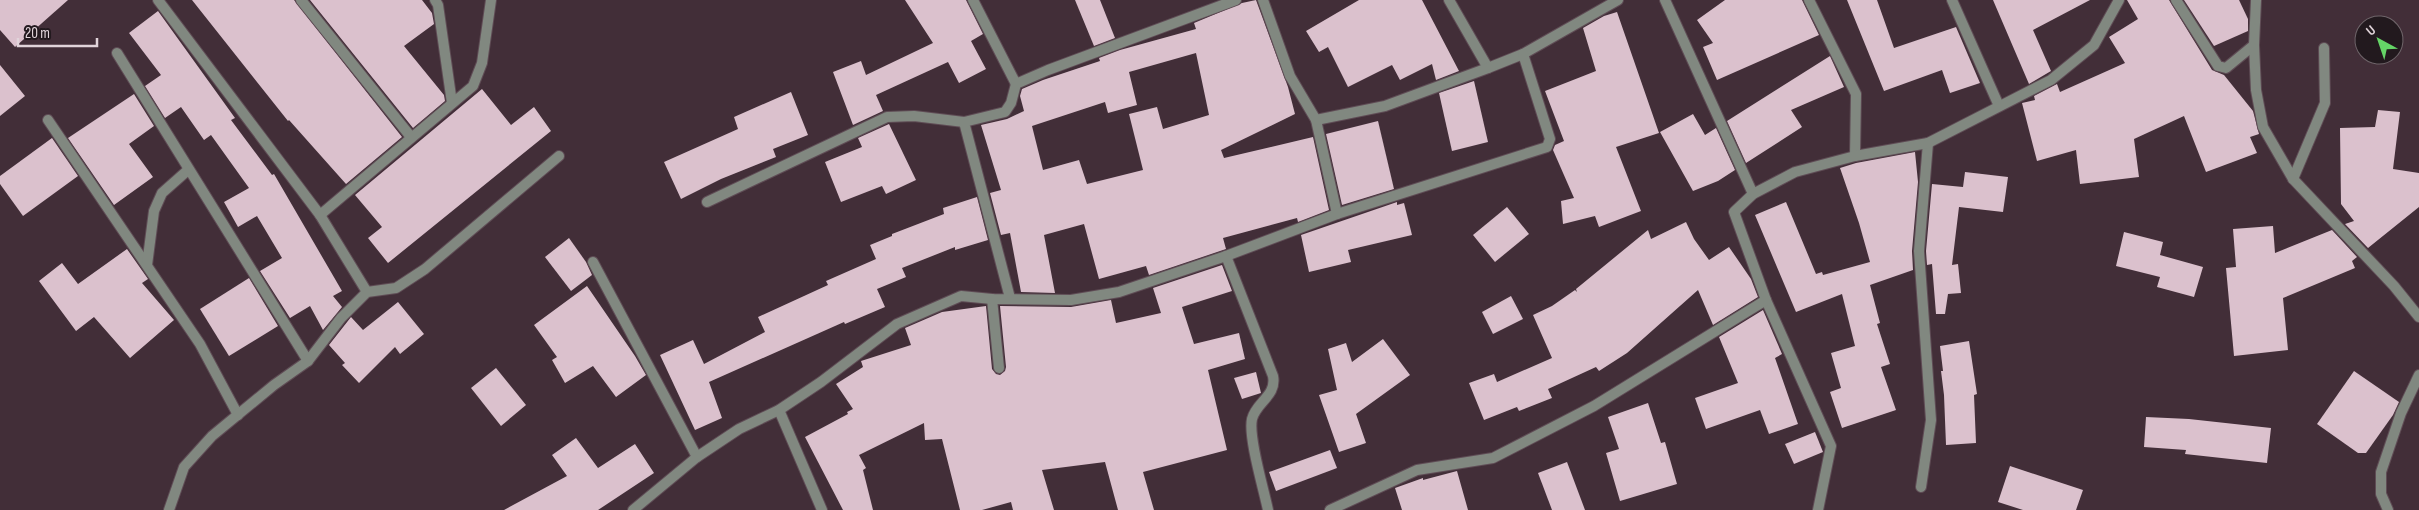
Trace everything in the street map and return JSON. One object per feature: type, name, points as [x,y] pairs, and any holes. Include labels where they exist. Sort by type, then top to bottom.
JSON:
[{"type":"street","points":[[158,0],[320,215],[367,292]]},
{"type":"street","points":[[301,0],[411,137]]},
{"type":"street","points":[[320,215],[472,86],[482,63],[492,0]]},
{"type":"street","points":[[706,202],[887,117],[914,116],[964,122],[1005,112],[1011,103],[1016,84],[973,0]]},
{"type":"street","points":[[1016,84],[1048,70],[1236,0]]},
{"type":"street","points":[[1263,0],[1290,76],[1316,120],[1338,214]]},
{"type":"street","points":[[1449,0],[1488,68]]},
{"type":"street","points":[[1316,120],[1385,106],[1488,68],[1523,54],[1618,0]]},
{"type":"street","points":[[1665,0],[1754,194]]},
{"type":"street","points":[[1809,0],[1856,94],[1855,156]]},
{"type":"street","points":[[1952,0],[1999,106]]},
{"type":"street","points":[[1818,510],[1831,446],[1766,300],[1734,212],[1754,194],[1795,172],[1855,156],[1928,143],[2051,80],[2094,45],[2119,0]]},
{"type":"street","points":[[2176,0],[2218,66],[2226,68],[2254,45]]},
{"type":"street","points":[[2256,0],[2254,45],[2256,90],[2263,127],[2293,179],[2394,286],[2419,317]]},
{"type":"street","points":[[438,2],[452,103]]},
{"type":"street","points":[[2293,179],[2325,103],[2324,48]]},
{"type":"street","points":[[117,53],[308,361]]},
{"type":"street","points":[[633,510],[697,458],[739,429],[779,410],[820,382],[897,324],[961,296],[992,299],[1071,300],[1118,292],[1226,256],[1338,214],[1547,147],[1550,139],[1523,54]]},
{"type":"street","points":[[48,120],[200,344],[238,415]]},
{"type":"street","points":[[964,122],[1010,298]]},
{"type":"street","points":[[1921,487],[1931,420],[1919,251],[1928,143]]},
{"type":"street","points":[[169,510],[184,467],[212,436],[308,361],[341,318],[367,292],[396,288],[424,269],[559,156]]},
{"type":"street","points":[[147,266],[154,211],[162,193],[188,170]]},
{"type":"street","points":[[1226,256],[1275,385],[1252,419],[1252,433],[1268,510]]},
{"type":"street","points":[[593,262],[697,458]]},
{"type":"street","points":[[992,299],[999,368]]},
{"type":"street","points":[[1330,510],[1417,470],[1493,458],[1594,406],[1766,300]]},
{"type":"street","points":[[2388,510],[2381,494],[2380,472],[2400,413],[2419,375]]},
{"type":"street","points":[[779,410],[822,510]]},
{"type":"building","points":[[0,0],[68,0],[15,47],[0,30]]},
{"type":"building","points":[[192,0],[294,0],[402,137],[346,184],[288,121]]},
{"type":"building","points":[[310,0],[422,0],[432,13],[434,24],[404,46],[444,95],[445,101],[413,128]]},
{"type":"building","points":[[905,0],[966,0],[983,34],[971,41],[986,69],[959,83],[948,62],[876,95],[883,111],[853,125],[833,72],[861,61],[866,75],[933,43]]},
{"type":"building","points":[[1075,0],[1100,0],[1115,38],[1094,46]]},
{"type":"building","points":[[1256,0],[1288,87],[1295,114],[1221,150],[1224,158],[1313,137],[1329,210],[1298,222],[1297,218],[1223,238],[1226,249],[1149,275],[1146,266],[1099,279],[1084,224],[1044,235],[1055,293],[1021,292],[1010,233],[1001,235],[990,193],[1001,190],[981,125],[1007,119],[1024,111],[1020,96],[1022,89],[1100,61],[1099,58],[1120,50],[1196,29],[1194,23],[1242,3]],"holes":[[[1196,53],[1209,115],[1163,129],[1157,107],[1129,114],[1143,170],[1087,184],[1079,160],[1043,170],[1032,126],[1105,102],[1108,113],[1137,105],[1129,72]]]},
{"type":"building","points":[[1359,0],[1422,0],[1459,71],[1436,80],[1432,64],[1400,80],[1392,65],[1348,87],[1328,47],[1319,52],[1306,31]]},
{"type":"building","points":[[1725,0],[1802,0],[1819,35],[1717,80],[1703,47],[1713,43],[1697,20]]},
{"type":"building","points":[[1847,0],[1877,0],[1894,48],[1956,27],[1980,83],[1950,93],[1942,70],[1884,91]]},
{"type":"building","points":[[1993,0],[2090,0],[2033,30],[2051,71],[2029,84]]},
{"type":"building","points":[[2127,0],[2169,0],[2212,70],[2224,75],[2253,111],[2259,134],[2250,137],[2257,153],[2206,172],[2184,116],[2134,139],[2139,177],[2080,184],[2076,150],[2037,161],[2022,103],[2035,100],[2034,96],[2057,84],[2060,92],[2125,63],[2109,37],[2138,19]]},
{"type":"building","points":[[2184,0],[2239,0],[2248,19],[2248,31],[2214,46]]},
{"type":"building","points":[[158,11],[235,118],[231,120],[272,175],[274,174],[342,291],[333,296],[342,307],[323,330],[310,306],[290,318],[260,271],[282,258],[257,216],[238,227],[224,202],[249,188],[211,135],[204,140],[181,107],[165,118],[145,86],[161,75],[129,33]]},
{"type":"building","points":[[1617,12],[1659,133],[1616,147],[1641,211],[1599,227],[1595,216],[1563,224],[1561,201],[1574,198],[1553,150],[1555,145],[1564,141],[1545,91],[1596,71],[1583,28],[1604,16]]},
{"type":"building","points":[[1830,56],[1844,87],[1791,110],[1802,127],[1746,163],[1727,121]]},
{"type":"building","points":[[0,65],[25,96],[0,116]]},
{"type":"building","points":[[1474,81],[1488,142],[1452,151],[1439,93]]},
{"type":"building","points":[[482,89],[511,125],[534,107],[551,131],[388,263],[368,238],[382,227],[355,195]]},
{"type":"building","points":[[791,92],[808,135],[773,149],[776,157],[721,179],[681,199],[664,162],[738,129],[734,117]]},
{"type":"building","points":[[134,94],[154,126],[129,144],[153,177],[114,205],[68,138]]},
{"type":"building","points":[[2378,110],[2400,112],[2393,169],[2419,173],[2419,207],[2368,248],[2345,224],[2354,221],[2341,204],[2340,128],[2375,127]]},
{"type":"building","points":[[1693,114],[1705,135],[1716,128],[1735,170],[1718,181],[1693,191],[1660,132]]},
{"type":"building","points":[[1378,121],[1394,189],[1342,205],[1326,134]]},
{"type":"building","points":[[889,124],[916,180],[886,194],[882,186],[841,202],[825,162],[862,147],[858,138]]},
{"type":"building","points":[[52,138],[78,176],[23,216],[0,184],[0,176]]},
{"type":"building","points":[[1915,152],[1918,182],[1912,251],[1913,270],[1870,285],[1880,323],[1877,324],[1890,364],[1881,367],[1896,410],[1842,428],[1830,392],[1841,388],[1831,353],[1855,346],[1842,294],[1796,312],[1755,215],[1786,202],[1816,274],[1822,272],[1823,275],[1870,262],[1840,168],[1856,163]]},
{"type":"building","points":[[1965,172],[2008,177],[2003,212],[1959,207],[1952,265],[1958,264],[1961,293],[1948,294],[1945,314],[1936,314],[1932,264],[1927,265],[1926,251],[1932,184],[1963,187]]},
{"type":"building","points":[[977,197],[988,240],[955,250],[955,247],[902,268],[906,277],[877,289],[885,307],[845,324],[844,322],[709,382],[722,418],[695,430],[660,355],[693,340],[704,364],[765,332],[758,317],[828,285],[826,281],[876,259],[870,245],[892,236],[892,234],[944,214],[943,208]]},
{"type":"building","points":[[1397,202],[1397,205],[1404,203],[1412,235],[1348,250],[1351,262],[1309,272],[1301,235]]},
{"type":"building","points":[[1507,207],[1529,234],[1495,262],[1473,235]]},
{"type":"building","points":[[1686,222],[1694,239],[1709,260],[1729,247],[1751,279],[1758,297],[1713,325],[1698,290],[1627,353],[1599,371],[1596,367],[1548,389],[1552,398],[1519,411],[1517,407],[1484,420],[1469,383],[1494,374],[1497,382],[1552,358],[1533,315],[1552,306],[1575,290],[1577,292],[1576,289],[1648,230],[1651,239]]},
{"type":"building","points":[[2273,226],[2275,253],[2332,230],[2357,257],[2352,261],[2355,268],[2283,298],[2288,350],[2234,356],[2226,268],[2236,267],[2233,229]]},
{"type":"building","points":[[2124,232],[2163,242],[2160,255],[2203,267],[2194,297],[2157,287],[2160,277],[2116,266]]},
{"type":"building","points":[[569,238],[586,262],[592,275],[571,291],[545,257]]},
{"type":"building","points":[[127,249],[148,279],[142,283],[174,320],[130,358],[94,317],[76,331],[39,281],[62,263],[78,284]]},
{"type":"building","points":[[1222,265],[1232,291],[1182,307],[1194,344],[1239,333],[1245,359],[1208,370],[1227,450],[1143,472],[1154,510],[1118,510],[1105,462],[1042,470],[1054,510],[1013,510],[1011,502],[982,510],[960,510],[942,439],[925,440],[924,423],[859,455],[866,468],[863,470],[873,510],[843,510],[805,437],[848,414],[847,412],[853,409],[836,384],[863,367],[861,361],[911,345],[905,328],[942,312],[986,306],[992,369],[996,374],[1000,375],[1005,371],[1006,367],[1000,306],[1071,307],[1111,300],[1116,323],[1161,313],[1153,288]]},
{"type":"building","points":[[249,278],[278,326],[229,356],[200,309]]},
{"type":"building","points":[[587,286],[646,375],[616,397],[593,366],[565,383],[552,360],[557,357],[534,325]]},
{"type":"building","points":[[1511,296],[1523,319],[1493,334],[1482,312]]},
{"type":"building","points":[[398,302],[424,334],[400,354],[395,347],[359,383],[342,365],[345,363],[329,345],[351,317],[363,330]]},
{"type":"building","points":[[1763,310],[1782,354],[1775,358],[1798,424],[1769,434],[1760,410],[1706,429],[1695,398],[1738,383],[1719,337]]},
{"type":"building","points":[[1383,339],[1410,375],[1356,414],[1366,443],[1339,452],[1319,395],[1337,390],[1328,349],[1346,343],[1352,362]]},
{"type":"building","points":[[1969,341],[1977,394],[1974,395],[1976,443],[1946,445],[1940,346]]},
{"type":"building","points":[[496,368],[526,405],[501,426],[471,388]]},
{"type":"building","points":[[2354,371],[2399,402],[2393,415],[2366,453],[2358,453],[2317,424]]},
{"type":"building","points":[[1256,372],[1261,393],[1242,399],[1234,378]]},
{"type":"building","points":[[1648,403],[1661,443],[1665,442],[1677,484],[1620,501],[1606,453],[1619,449],[1608,417]]},
{"type":"building","points":[[2146,417],[2189,419],[2271,428],[2267,463],[2185,454],[2186,450],[2144,447]]},
{"type":"building","points":[[1815,432],[1823,452],[1794,464],[1785,444]]},
{"type":"building","points":[[576,438],[598,468],[635,444],[654,473],[598,510],[504,510],[567,476],[552,455]]},
{"type":"building","points":[[1330,450],[1337,468],[1276,491],[1269,472]]},
{"type":"building","points":[[1567,462],[1585,510],[1552,510],[1538,473]]},
{"type":"building","points":[[2010,466],[2083,490],[2076,510],[2023,510],[1998,502]]},
{"type":"building","points":[[1457,471],[1468,510],[1402,510],[1395,488],[1423,478],[1423,480]]}]
